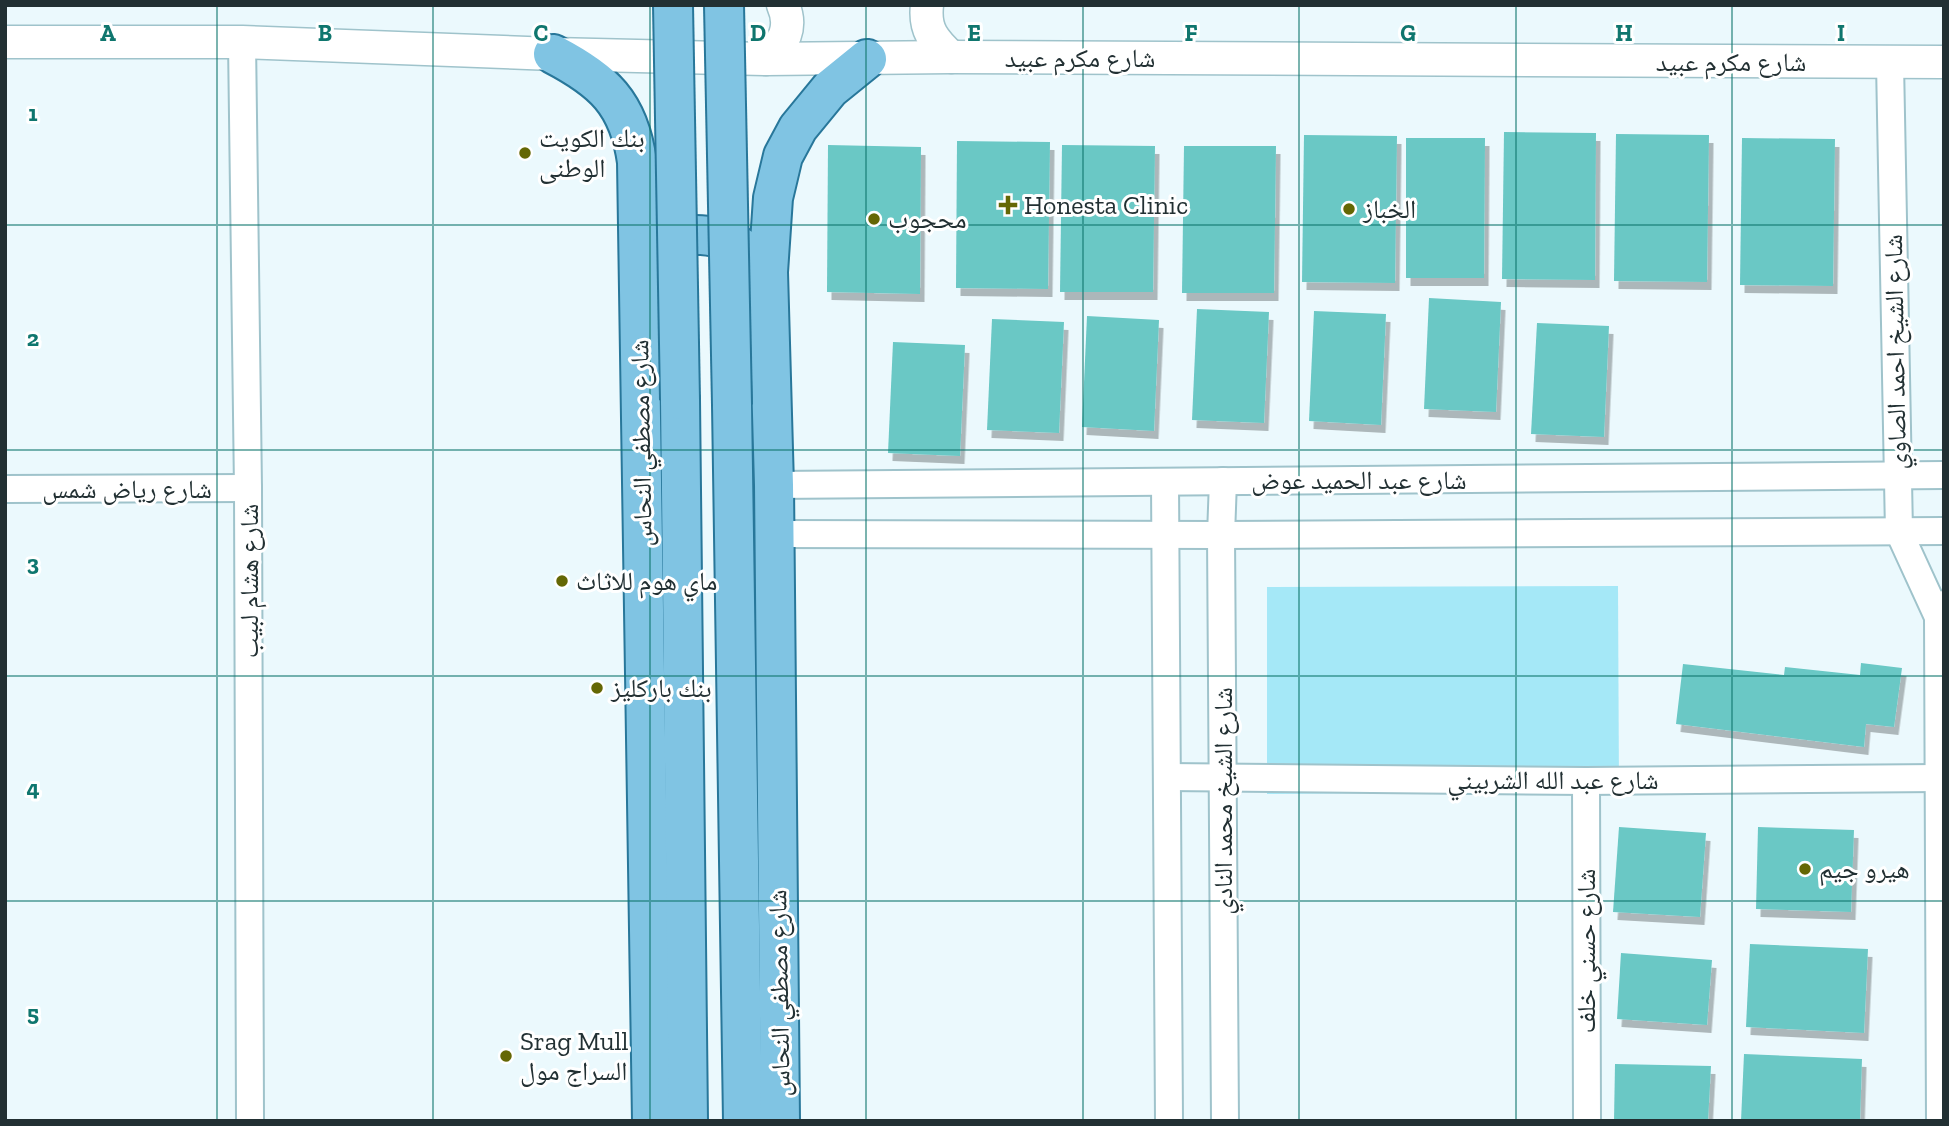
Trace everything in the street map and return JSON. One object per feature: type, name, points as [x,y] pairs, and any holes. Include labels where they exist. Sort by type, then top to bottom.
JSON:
[{"type":"main road","points":[[673,5],[688,1121]]},
{"type":"main road","points":[[724,5],[743,1121]]},
{"type":"main road","name":"شارع مصطفي النحاس","points":[[553,54],[600,82],[615,99],[634,139],[637,162],[652,1121]]},
{"type":"main road","name":"شارع مصطفي النحاس","points":[[780,1121],[774,485],[768,272],[773,198],[783,156],[798,128],[830,89],[867,59]]},
{"type":"main road","points":[[638,261],[665,242],[697,234],[714,236],[744,248],[768,272]]},
{"type":"street","points":[[766,59],[778,51],[785,39],[788,25],[783,5]]},
{"type":"street","points":[[927,5],[926,17],[933,40],[951,57]]},
{"type":"street","name":"شارع مكرم عبيد","points":[[5,42],[242,42],[766,59],[951,57],[1944,62]]},
{"type":"street","name":"شارع هشام لبيب","points":[[242,42],[248,488],[250,1121]]},
{"type":"street","name":"شارع الشيخ احمد الصاوي","points":[[1890,63],[1899,532],[1941,610]]},
{"type":"street","name":"شارع عبد الحميد عوض","points":[[774,485],[1944,475]]},
{"type":"street","name":"شارع الشيخ محمد النادي","points":[[1223,481],[1221,536],[1225,1121]]},
{"type":"street","points":[[1165,482],[1169,1121]]},
{"type":"street","name":"شارع رياض شمس","points":[[5,489],[248,488]]},
{"type":"street","name":"شارع عبد الحميد عوض","points":[[774,534],[1221,536],[1944,531]]},
{"type":"street","points":[[1940,1121],[1938,778],[1941,610]]},
{"type":"street","name":"شارع عبد الله الشربيني","points":[[1167,777],[1586,781],[1938,778]]},
{"type":"street","name":"شارع حسني خلف","points":[[1586,781],[1587,1121]]},
{"type":"shaded area","points":[[1618,586],[1619,791],[1267,794],[1267,587]]},
{"type":"building","points":[[1504,132],[1596,133],[1595,280],[1502,279]]},
{"type":"building","points":[[1616,134],[1709,135],[1707,282],[1614,281]]},
{"type":"building","name":"الخباز","points":[[1304,135],[1397,136],[1395,283],[1302,282]]},
{"type":"building","points":[[1406,138],[1485,138],[1484,278],[1406,278]]},
{"type":"building","points":[[1742,138],[1835,139],[1833,286],[1740,285]]},
{"type":"building","points":[[957,141],[1050,142],[1048,289],[956,288]]},
{"type":"building","name":"محجوب","points":[[828,145],[921,147],[920,294],[827,292]]},
{"type":"building","points":[[1062,145],[1155,146],[1153,292],[1060,292]]},
{"type":"building","points":[[1184,146],[1276,146],[1274,293],[1182,293]]},
{"type":"building","points":[[1429,298],[1501,302],[1496,412],[1424,409]]},
{"type":"building","points":[[1197,309],[1269,312],[1264,423],[1192,420]]},
{"type":"building","points":[[1314,311],[1386,314],[1381,425],[1309,421]]},
{"type":"building","points":[[1087,316],[1159,320],[1154,431],[1082,427]]},
{"type":"building","points":[[992,319],[1064,322],[1059,433],[987,430]]},
{"type":"building","points":[[1537,323],[1609,326],[1604,437],[1531,434]]},
{"type":"building","points":[[893,342],[965,345],[960,456],[888,453]]},
{"type":"building","points":[[1861,663],[1902,668],[1894,727],[1866,724],[1864,747],[1676,724],[1683,664],[1784,675],[1785,667],[1860,675]]},
{"type":"building","points":[[1619,827],[1706,833],[1700,917],[1613,912]]},
{"type":"building","name":"هيرو جيم","points":[[1758,827],[1854,830],[1851,912],[1756,909]]},
{"type":"building","points":[[1750,944],[1868,949],[1864,1033],[1746,1027]]},
{"type":"building","points":[[1621,953],[1712,960],[1707,1025],[1617,1019]]},
{"type":"building","points":[[1744,1054],[1862,1059],[1860,1121],[1741,1121]]},
{"type":"building","points":[[1615,1064],[1711,1066],[1708,1121],[1614,1121]]},
{"type":"place","name":"بنك الكويت الوطنى","points":[[525,153]]},
{"type":"place","name":"Honesta Clinic","points":[[1008,205]]},
{"type":"place","name":"الخباز","points":[[1349,209]]},
{"type":"place","name":"محجوب","points":[[874,219]]},
{"type":"place","name":"ماي هوم للاثاث","points":[[562,581]]},
{"type":"place","name":"بنك باركليز","points":[[597,688]]},
{"type":"place","name":"هيرو جيم","points":[[1805,869]]},
{"type":"place","name":"Srag Mull السراج مول","points":[[506,1056]]}]
